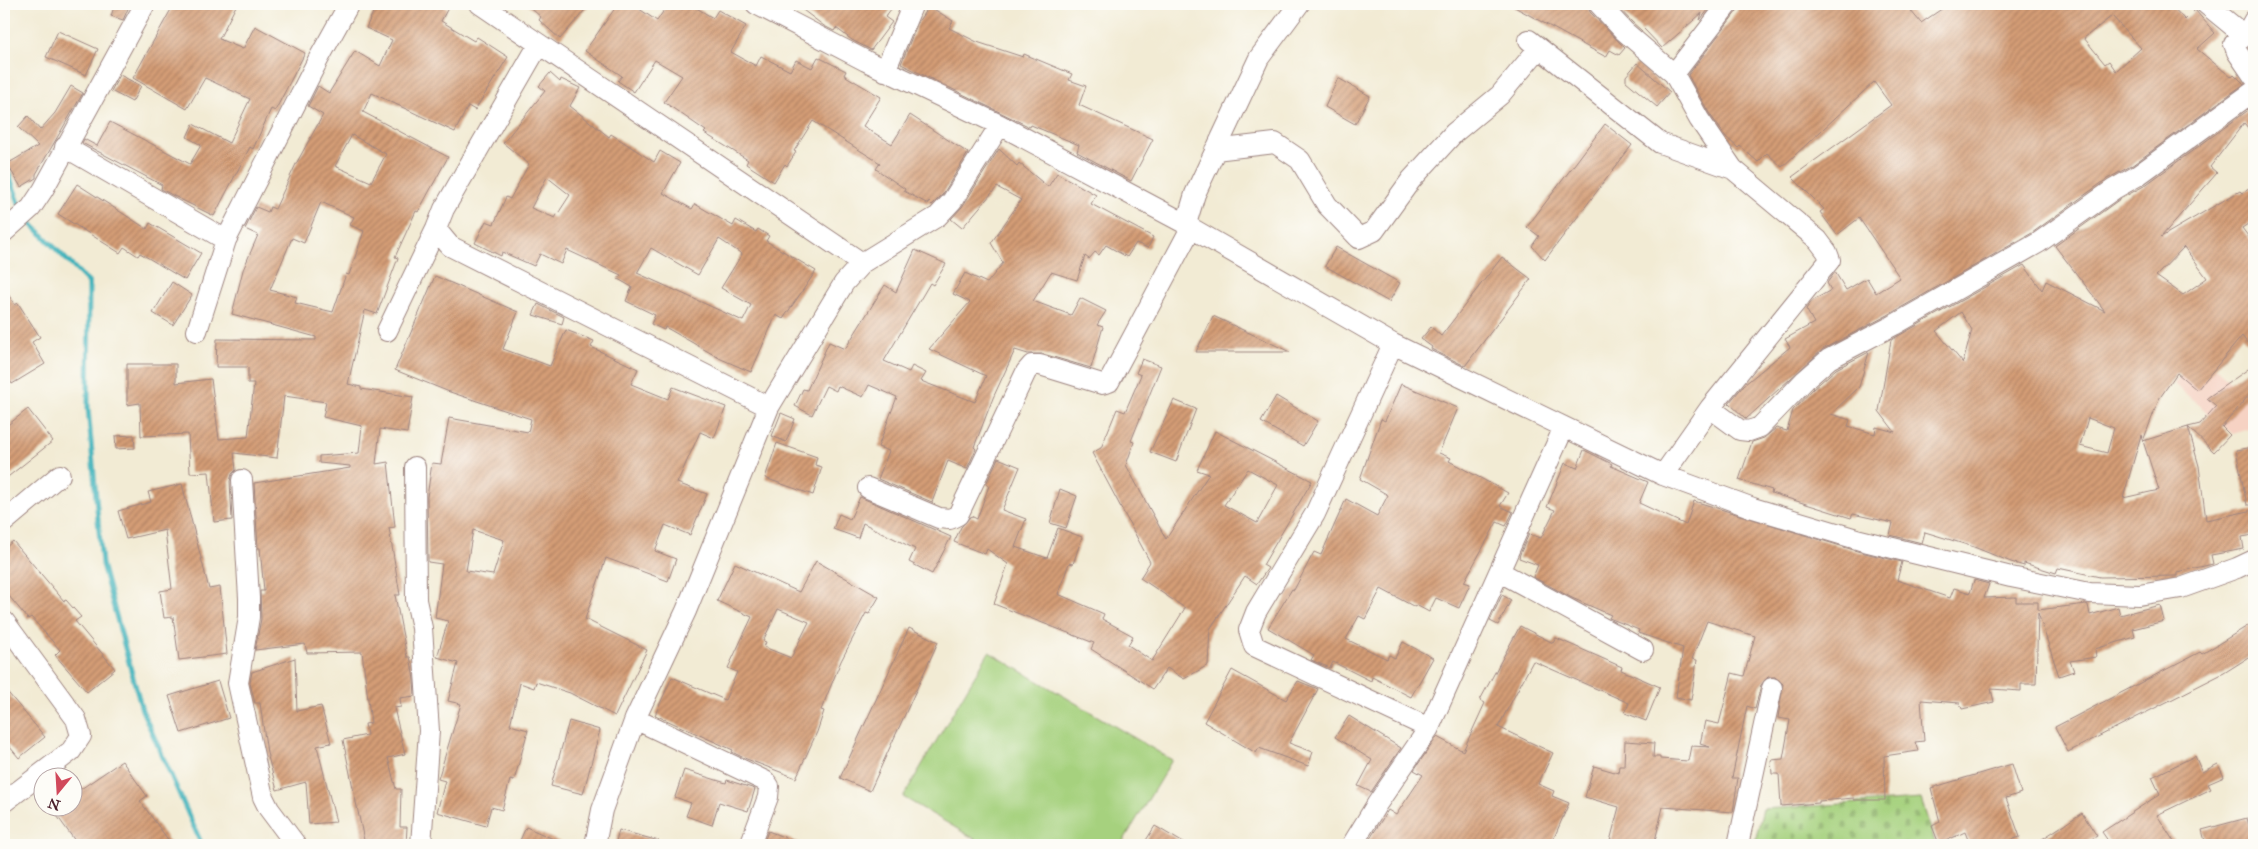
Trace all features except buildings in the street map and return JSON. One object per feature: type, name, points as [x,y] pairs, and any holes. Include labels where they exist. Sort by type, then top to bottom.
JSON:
[{"type":"street","points":[[7,230],[31,208],[144,4]]},
{"type":"street","points":[[197,331],[226,240],[318,60],[349,4]]},
{"type":"street","points":[[480,4],[862,264]]},
{"type":"street","points":[[760,4],[886,71],[1000,125],[1188,226],[1394,344],[1662,475],[1753,508],[1860,540],[2011,578],[2090,593],[2139,595],[2181,588],[2254,560]]},
{"type":"street","points":[[886,71],[912,4]]},
{"type":"street","points":[[868,488],[939,518],[950,519],[958,515],[1026,372],[1032,365],[1040,365],[1102,384],[1109,382],[1188,226],[1195,194],[1259,58],[1299,4]]},
{"type":"street","points":[[1599,4],[1624,31],[1674,74],[1699,119],[1732,168],[1818,240],[1828,252],[1830,260],[1710,408],[1662,475]]},
{"type":"street","points":[[1674,74],[1728,4]]},
{"type":"street","points":[[2206,4],[2250,28],[2234,44],[2236,52],[2254,77]]},
{"type":"street","points":[[387,332],[444,209],[539,44]]},
{"type":"street","points":[[1215,150],[1275,143],[1300,160],[1327,205],[1359,238],[1374,231],[1411,180],[1454,133],[1500,95],[1534,44],[1660,143],[1732,168]]},
{"type":"street","points":[[1710,408],[1740,430],[1749,431],[1760,427],[1805,380],[1829,359],[1894,325],[2038,242],[2114,189],[2137,176],[2254,90]]},
{"type":"street","points":[[595,845],[605,801],[635,719],[686,611],[769,407],[844,283],[862,264],[938,216],[952,201],[1000,125]]},
{"type":"street","points":[[65,147],[226,240]]},
{"type":"street","points":[[436,229],[450,246],[769,407]]},
{"type":"street","points":[[1394,344],[1315,514],[1256,612],[1249,630],[1254,646],[1429,728]]},
{"type":"street","points":[[1352,845],[1377,804],[1429,728],[1564,427]]},
{"type":"street","points":[[415,467],[416,600],[422,628],[428,731],[421,845]]},
{"type":"street","points":[[4,522],[60,475]]},
{"type":"street","points":[[242,480],[249,617],[238,683],[263,797],[268,810],[296,845]]},
{"type":"street","points":[[1500,572],[1643,650]]},
{"type":"street","points":[[4,621],[76,720],[81,736],[71,751],[4,802]]},
{"type":"street","points":[[1738,845],[1772,688]]},
{"type":"street","points":[[635,719],[765,782],[769,786],[768,797],[750,845]]},
{"type":"shaded area","points":[[2199,354],[2232,383],[2242,380],[2254,396],[2254,427],[2233,434],[2174,384]]},
{"type":"green space","points":[[989,652],[1172,760],[1121,845],[985,845],[903,797]]},
{"type":"green space","points":[[1921,799],[1936,845],[1754,845],[1763,809]]},
{"type":"waterway","points":[[4,161],[22,211]]},
{"type":"waterway","points":[[26,218],[89,283],[88,408],[102,564],[142,710],[202,845]]}]
